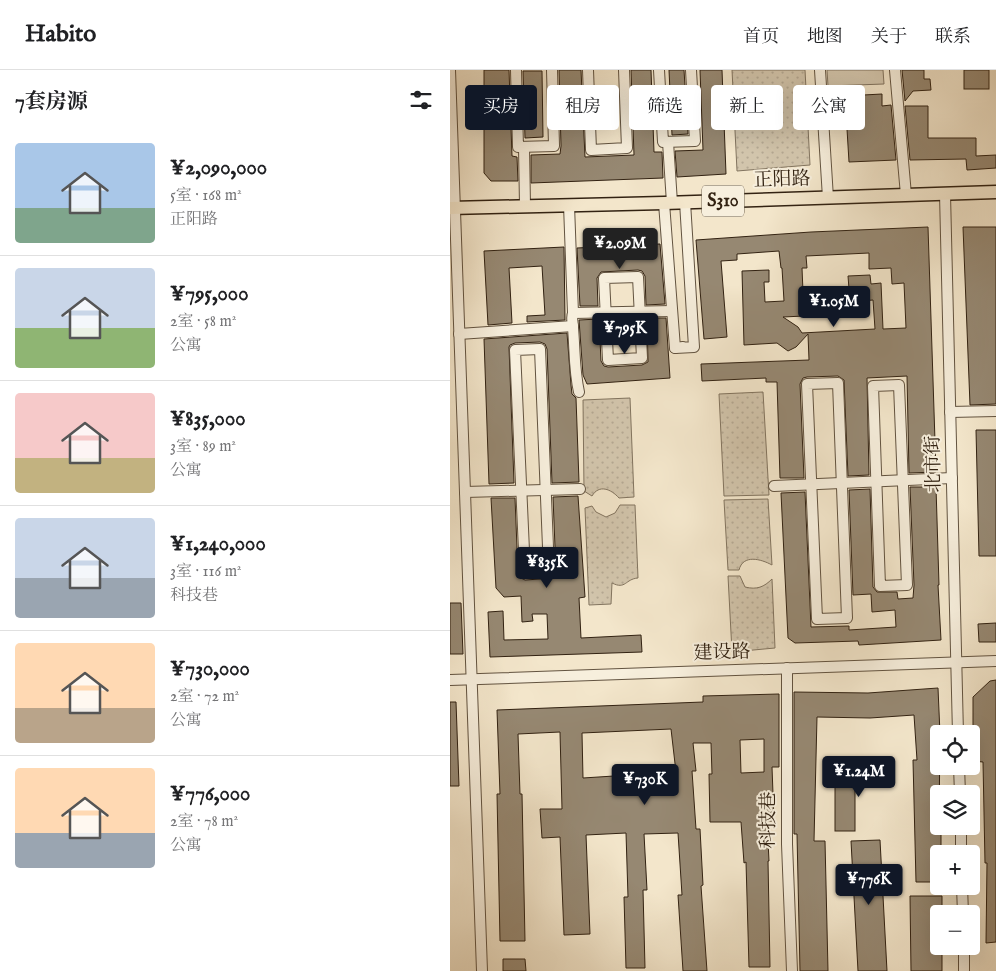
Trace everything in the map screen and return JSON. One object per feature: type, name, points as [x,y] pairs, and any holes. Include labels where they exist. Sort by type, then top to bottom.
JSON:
[{"type":"main road","name":"正阳路","points":[[452,208],[674,203],[996,192]]},
{"type":"street","points":[[450,70],[452,208],[459,334],[482,971]]},
{"type":"street","points":[[516,70],[518,147],[554,146],[552,70]]},
{"type":"street","points":[[588,70],[591,150],[628,148],[624,70]]},
{"type":"street","points":[[659,70],[663,142],[695,141],[691,70]]},
{"type":"street","points":[[820,70],[828,198]]},
{"type":"street","points":[[895,70],[906,195]]},
{"type":"street","points":[[668,142],[674,203],[694,347],[679,347],[672,310],[674,203]]},
{"type":"street","points":[[524,147],[525,206]]},
{"type":"street","name":"北市街","points":[[945,194],[958,725]]},
{"type":"street","points":[[569,205],[571,318],[573,326],[574,374],[579,392]]},
{"type":"street","points":[[638,276],[639,311],[642,358],[608,360],[604,278],[638,276]]},
{"type":"street","points":[[572,312],[672,310]]},
{"type":"street","points":[[459,334],[573,326]]},
{"type":"street","points":[[540,349],[546,489],[549,572],[525,573],[516,350],[540,349]]},
{"type":"street","points":[[838,383],[842,483],[847,618],[817,619],[807,384],[838,383]]},
{"type":"street","points":[[899,385],[904,480],[907,585],[880,586],[873,386],[899,385]]},
{"type":"street","points":[[950,412],[996,411]]},
{"type":"street","points":[[774,486],[952,478]]},
{"type":"street","points":[[465,492],[580,489]]},
{"type":"street","name":"建设路","points":[[450,680],[996,661]]},
{"type":"street","name":"科技巷","points":[[787,668],[786,844],[792,971]]},
{"type":"street","points":[[964,955],[964,971]]},
{"type":"shaded area","points":[[732,70],[805,70],[806,85],[793,85],[793,130],[808,130],[810,165],[737,171],[735,130],[783,130],[783,85],[733,85]]},
{"type":"shaded area","points":[[827,70],[883,70],[884,84],[828,85]]},
{"type":"shaded area","points":[[763,392],[769,495],[724,496],[719,394]]},
{"type":"shaded area","points":[[630,398],[634,497],[619,498],[605,489],[598,490],[592,496],[584,491],[583,400]]},
{"type":"shaded area","points":[[768,499],[772,565],[753,559],[744,562],[739,570],[728,570],[724,500]]},
{"type":"shaded area","points":[[620,505],[635,505],[638,578],[630,580],[623,585],[612,583],[611,604],[589,605],[585,508],[592,506],[596,512],[606,517],[615,513]]},
{"type":"shaded area","points":[[728,576],[740,576],[745,587],[753,588],[763,586],[772,579],[775,648],[732,652]]},
{"type":"building","points":[[484,70],[509,70],[510,85],[484,85]]},
{"type":"building","points":[[559,70],[581,70],[582,85],[559,85]]},
{"type":"building","points":[[631,70],[651,70],[652,85],[632,85]]},
{"type":"building","points":[[669,70],[684,70],[685,85],[670,85]]},
{"type":"building","points":[[700,70],[722,70],[723,85],[711,85],[711,130],[724,130],[726,174],[677,177],[675,151],[703,150]]},
{"type":"building","points":[[902,70],[924,70],[924,79],[930,79],[931,90],[913,91],[905,101]]},
{"type":"building","points":[[964,70],[989,70],[989,89],[964,89]]},
{"type":"building","points":[[523,71],[542,71],[543,137],[525,138],[525,130],[537,130],[537,85],[523,85]]},
{"type":"building","points":[[882,94],[882,106],[891,105],[896,160],[849,162],[847,130],[865,130],[865,95]]},
{"type":"building","points":[[905,106],[928,106],[928,138],[976,138],[976,156],[996,155],[996,168],[967,170],[966,159],[910,160]]},
{"type":"building","points":[[484,130],[511,130],[512,156],[517,157],[518,181],[491,181],[484,173]]},
{"type":"building","points":[[561,130],[584,130],[585,157],[634,155],[633,130],[653,130],[654,152],[662,152],[663,178],[531,183],[531,155],[560,154]]},
{"type":"building","points":[[672,130],[688,130],[688,134],[672,135]]},
{"type":"building","points":[[928,227],[936,472],[909,473],[907,376],[867,378],[869,475],[848,476],[844,380],[838,376],[803,378],[800,384],[804,478],[780,478],[777,382],[766,382],[766,378],[702,381],[701,364],[809,360],[808,334],[796,347],[788,351],[777,343],[744,345],[742,271],[769,270],[769,282],[764,282],[765,302],[784,301],[779,251],[737,254],[737,260],[721,261],[727,337],[704,339],[696,240],[811,232]],"holes":[[[869,253],[869,269],[891,268],[892,284],[904,283],[906,328],[883,329],[881,283],[871,284],[870,275],[848,276],[850,302],[873,300],[875,329],[802,333],[798,327],[783,317],[804,316],[802,268],[807,268],[806,256]]]},
{"type":"building","points":[[963,227],[996,227],[996,404],[970,405]]},
{"type":"building","points":[[660,244],[665,304],[646,305],[645,276],[642,271],[638,270],[601,272],[597,278],[598,306],[580,306],[577,248]]},
{"type":"building","points":[[564,247],[565,320],[527,322],[527,316],[545,315],[542,266],[509,268],[512,323],[488,325],[484,251]]},
{"type":"building","points":[[647,318],[666,318],[670,378],[587,384],[583,375],[579,320],[599,319],[601,361],[604,366],[608,367],[642,365],[648,362]]},
{"type":"building","points":[[567,333],[572,394],[576,398],[579,482],[552,483],[547,349],[545,344],[540,342],[515,343],[509,347],[514,483],[489,484],[484,339]]},
{"type":"building","points":[[976,430],[996,430],[996,556],[979,556]]},
{"type":"building","points":[[910,487],[936,487],[941,640],[859,645],[858,641],[795,643],[788,638],[781,493],[805,492],[811,627],[849,626],[849,630],[896,627],[895,610],[872,612],[871,594],[853,595],[849,490],[870,489],[873,587],[877,592],[897,592],[898,599],[913,598]]},
{"type":"building","points":[[578,496],[585,597],[579,598],[581,638],[641,635],[642,652],[490,657],[488,612],[503,611],[504,640],[548,639],[547,614],[532,614],[533,621],[522,622],[521,596],[504,597],[496,588],[491,498],[515,498],[518,573],[525,580],[555,578],[553,497]]},
{"type":"building","points":[[450,603],[461,603],[463,654],[450,654]]},
{"type":"building","points":[[996,623],[996,642],[979,642],[978,624]]},
{"type":"building","points":[[996,680],[996,942],[986,943],[987,863],[985,863],[983,762],[980,762],[980,725],[973,725],[973,697],[990,681]]},
{"type":"building","points":[[938,688],[940,725],[930,725],[930,775],[940,775],[939,785],[930,785],[930,835],[941,835],[941,845],[930,845],[930,882],[916,882],[913,760],[917,760],[914,715],[870,718],[817,717],[814,841],[825,841],[828,971],[800,971],[797,834],[794,834],[794,692],[868,693]]},
{"type":"building","points":[[779,694],[779,767],[772,767],[774,821],[767,821],[770,967],[749,967],[746,862],[744,863],[741,822],[710,822],[709,774],[712,774],[711,743],[693,743],[696,771],[692,771],[696,829],[700,829],[703,885],[701,886],[707,971],[683,971],[678,895],[682,895],[678,833],[644,834],[647,890],[643,890],[645,968],[626,968],[624,897],[628,897],[626,833],[586,835],[590,934],[564,935],[560,837],[542,838],[540,809],[562,809],[560,732],[518,734],[520,794],[522,794],[525,941],[500,941],[497,794],[500,794],[497,710],[703,702],[703,696]],"holes":[[[671,729],[676,772],[583,778],[582,733]],[[764,739],[764,772],[741,773],[740,740]]]},
{"type":"building","points":[[450,702],[456,702],[459,786],[450,786]]},
{"type":"building","points":[[835,762],[855,762],[855,831],[835,831]]},
{"type":"building","points":[[880,840],[887,971],[858,971],[851,841]]},
{"type":"building","points":[[910,896],[942,896],[942,905],[930,905],[930,955],[942,955],[942,971],[911,971]]},
{"type":"building","points":[[503,959],[525,959],[526,971],[503,971]]}]
